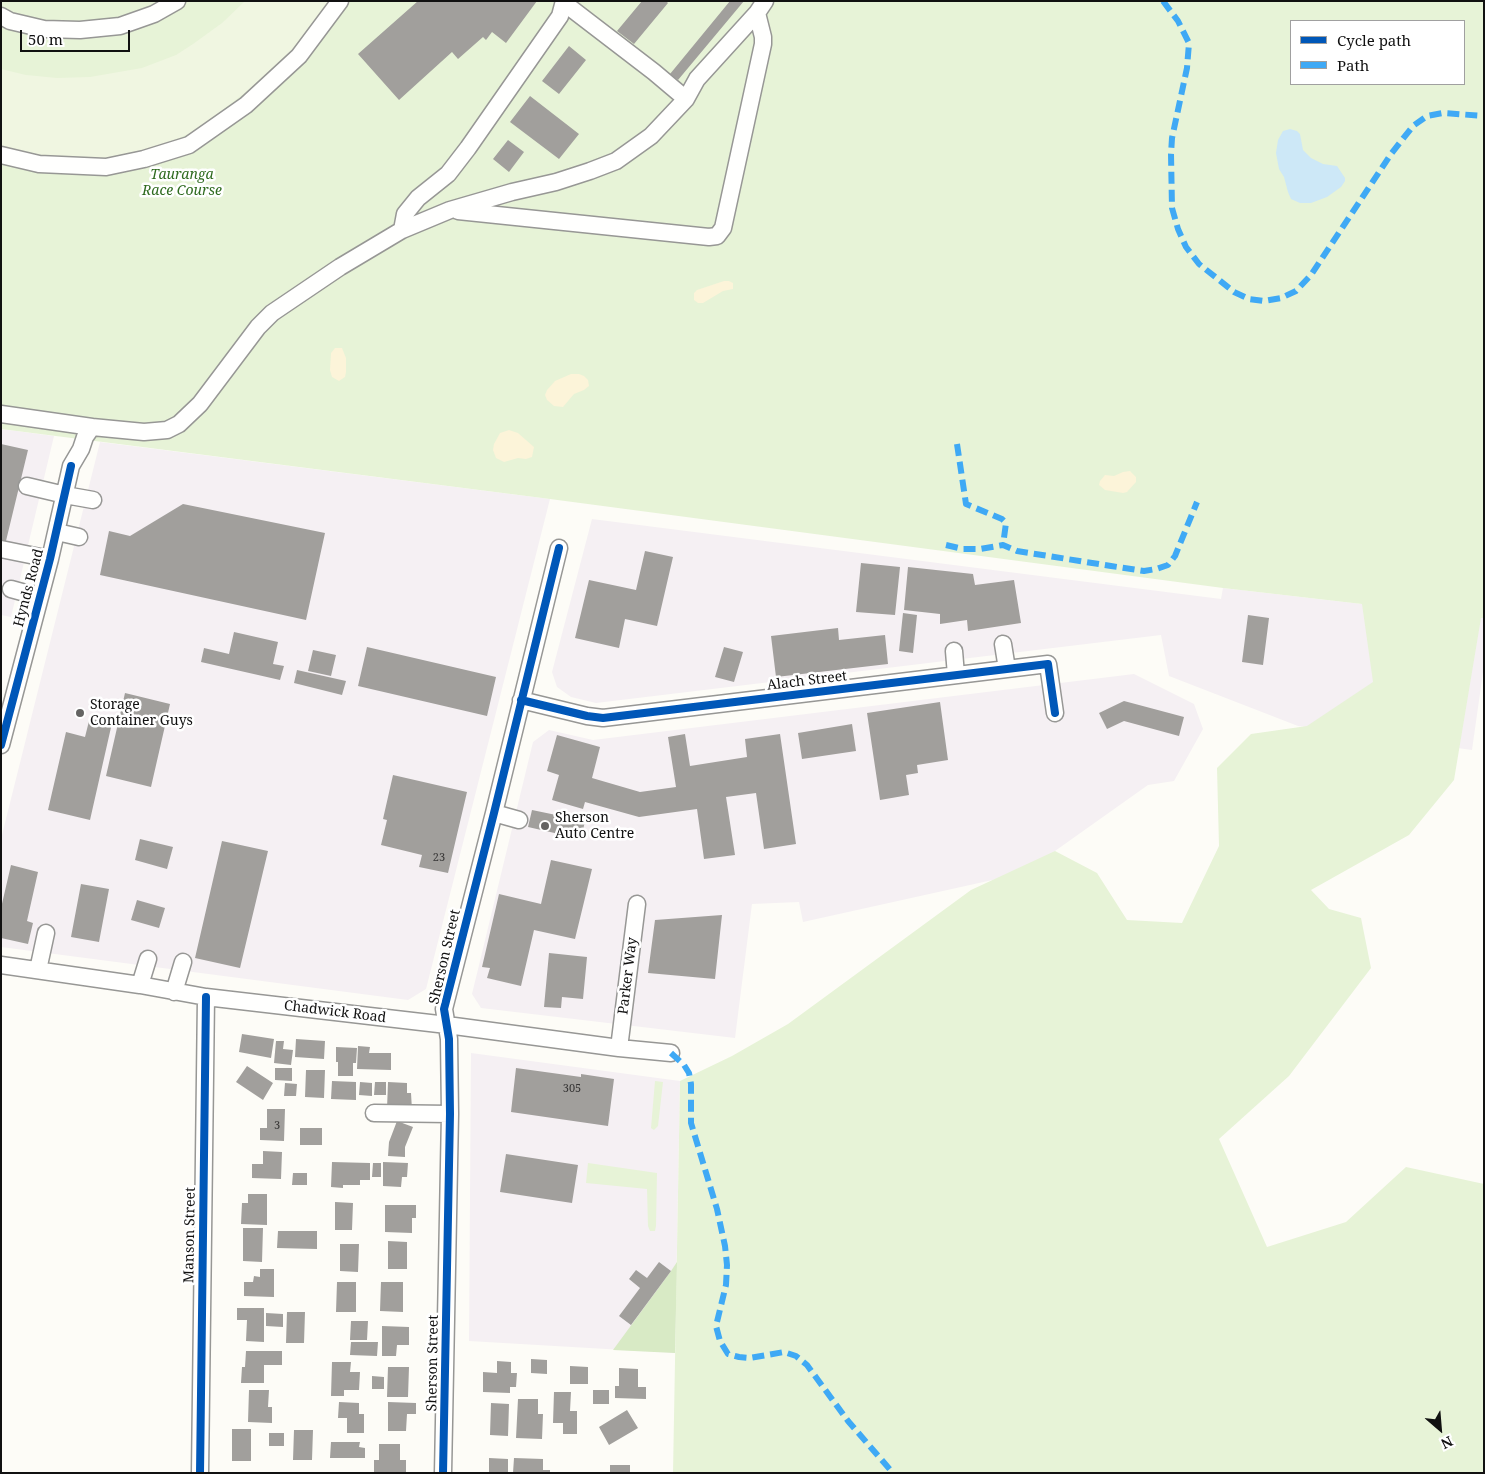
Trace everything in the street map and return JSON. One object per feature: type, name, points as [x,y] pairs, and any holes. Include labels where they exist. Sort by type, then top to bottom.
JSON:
[{"type":"street","points":[[1,16],[10,21],[44,29],[80,30],[120,26],[154,14],[177,1]]},
{"type":"street","points":[[1,155],[39,164],[106,167],[144,159],[189,145],[246,105],[299,56],[340,1]]},
{"type":"street","points":[[402,230],[405,214],[418,198],[448,174],[560,16],[564,2],[654,72],[686,100]]},
{"type":"street","points":[[1,414],[92,427],[144,432],[167,430],[180,424],[200,404],[258,327],[272,313],[340,267],[402,230],[450,210],[590,171],[616,160],[650,136],[686,100],[698,79],[761,7]]},
{"type":"street","points":[[450,210],[709,237],[717,236],[723,228],[763,44],[761,7]]},
{"type":"street","name":"Hynds Road","points":[[1,745],[7,698],[40,597],[57,532],[71,466],[81,449],[85,436],[92,427]]},
{"type":"street","points":[[27,486],[93,500]]},
{"type":"street","points":[[57,532],[79,537]]},
{"type":"street","name":"Sherson Street","points":[[443,1473],[450,1114],[449,1039],[444,1009],[559,548]]},
{"type":"street","points":[[1,549],[50,559]]},
{"type":"street","points":[[11,590],[40,597]]},
{"type":"street","points":[[1003,644],[1006,669]]},
{"type":"street","points":[[954,651],[956,675]]},
{"type":"street","name":"Alach Street","points":[[521,700],[603,718],[1048,664],[1055,713]]},
{"type":"street","points":[[494,813],[518,820]]},
{"type":"street","name":"Parker Way","points":[[619,1048],[637,904]]},
{"type":"street","points":[[38,970],[46,933]]},
{"type":"street","points":[[140,984],[148,958]]},
{"type":"street","points":[[174,992],[183,962]]},
{"type":"street","name":"Chadwick Road","points":[[1,965],[140,984],[206,997],[670,1053]]},
{"type":"street","name":"Manson Street","points":[[200,1473],[206,997]]},
{"type":"street","points":[[374,1113],[450,1114]]},
{"type":"shaded area","points":[[1,429],[54,436],[11,617],[1,615]]},
{"type":"shaded area","points":[[100,442],[550,499],[426,989],[408,1000],[1,947],[1,839]]},
{"type":"shaded area","points":[[592,519],[1221,599],[1223,588],[1484,618],[1484,665],[1472,750],[1298,726],[1169,676],[1161,635],[596,703],[571,697],[557,687],[552,672]]},
{"type":"shaded area","points":[[1134,674],[1194,704],[1203,729],[1174,781],[1148,785],[1024,873],[803,922],[799,902],[752,904],[735,1038],[481,1008],[472,994],[533,742],[549,730],[593,740]]},
{"type":"shaded area","points":[[471,1053],[680,1081],[675,1353],[469,1341]]},
{"type":"green space","name":"Tauranga Race Course","points":[[1,1],[1484,1],[1484,618],[1481,618],[1454,780],[1409,835],[1311,890],[1329,909],[1361,918],[1371,968],[1289,1076],[1219,1139],[1267,1247],[1346,1222],[1406,1167],[1484,1184],[1484,1473],[673,1473],[680,1081],[732,1056],[788,1024],[971,890],[1055,851],[1097,873],[1127,920],[1182,923],[1219,846],[1217,768],[1251,734],[1307,726],[1373,682],[1362,604],[1223,588],[1,429]]},
{"type":"green space","points":[[245,1],[330,1],[297,45],[261,80],[210,120],[190,133],[166,144],[142,152],[104,160],[46,159],[1,148],[1,69],[26,75],[57,78],[90,77],[142,68],[176,55],[193,44],[222,23]]},
{"type":"green space","points":[[655,1081],[663,1082],[658,1126],[654,1130],[651,1128]]},
{"type":"green space","points":[[588,1163],[657,1173],[655,1231],[650,1231],[648,1226],[647,1189],[586,1183]]},
{"type":"green space","points":[[677,1262],[675,1353],[613,1350],[671,1271]]},
{"type":"sand","points":[[724,281],[733,283],[733,289],[723,291],[703,303],[698,303],[694,300],[694,293],[697,290]]},
{"type":"sand","points":[[335,348],[342,348],[346,358],[345,377],[339,381],[332,377],[330,370],[331,353]]},
{"type":"sand","points":[[571,374],[584,376],[588,380],[589,386],[574,394],[563,407],[554,406],[547,400],[545,395],[547,390],[555,381]]},
{"type":"sand","points":[[509,430],[518,433],[534,447],[532,457],[504,462],[496,458],[493,450],[494,444],[500,433]]},
{"type":"sand","points":[[1130,471],[1136,477],[1136,482],[1127,492],[1105,490],[1099,485],[1105,475],[1114,476]]},
{"type":"water","points":[[1290,129],[1300,134],[1303,150],[1311,158],[1323,164],[1337,166],[1345,178],[1341,187],[1327,197],[1311,203],[1300,203],[1291,199],[1284,177],[1279,169],[1276,153],[1278,140],[1283,131]]},
{"type":"building","points":[[418,1],[537,1],[506,43],[492,32],[486,40],[483,37],[458,59],[452,52],[399,100],[358,54]]},
{"type":"building","points":[[642,1],[666,1],[668,3],[634,44],[617,31]]},
{"type":"building","points":[[730,1],[744,1],[678,80],[670,74]]},
{"type":"building","points":[[569,46],[586,60],[559,94],[542,81]]},
{"type":"building","points":[[530,96],[579,134],[559,159],[510,122]]},
{"type":"building","points":[[508,140],[524,152],[509,172],[493,159]]},
{"type":"building","points":[[1,444],[28,450],[5,545],[1,544]]},
{"type":"building","points":[[183,504],[325,533],[306,620],[100,575],[109,531],[130,536]]},
{"type":"building","points":[[645,551],[673,557],[657,626],[625,619],[619,648],[575,638],[589,580],[636,590]]},
{"type":"building","points":[[861,563],[900,567],[895,615],[856,612]]},
{"type":"building","points":[[908,567],[973,574],[975,585],[1014,580],[1021,623],[968,631],[967,620],[940,624],[940,614],[904,610]]},
{"type":"building","points":[[903,613],[917,615],[913,653],[899,651]]},
{"type":"building","points":[[1248,615],[1269,618],[1263,665],[1242,662]]},
{"type":"building","points":[[838,628],[839,640],[885,635],[888,664],[776,677],[771,636]]},
{"type":"building","points":[[234,632],[278,642],[273,664],[284,666],[280,680],[201,662],[204,648],[229,654]]},
{"type":"building","points":[[367,647],[496,677],[487,716],[358,686]]},
{"type":"building","points":[[724,647],[743,652],[734,682],[715,677]]},
{"type":"building","points":[[313,650],[336,655],[331,676],[308,671]]},
{"type":"building","points":[[297,670],[346,681],[342,695],[294,683]]},
{"type":"building","points":[[125,693],[170,704],[151,787],[106,776]]},
{"type":"building","points":[[1124,701],[1184,717],[1179,736],[1124,721],[1107,729],[1099,713]]},
{"type":"building","points":[[940,702],[948,760],[917,765],[918,773],[906,775],[909,795],[880,800],[867,713]]},
{"type":"building","points":[[90,717],[112,723],[90,820],[48,810],[66,732],[85,737]]},
{"type":"building","points":[[852,724],[856,751],[802,759],[798,733]]},
{"type":"building","points":[[685,734],[690,766],[747,757],[745,739],[780,734],[796,844],[764,849],[756,793],[726,797],[735,855],[704,859],[697,809],[639,817],[585,802],[583,809],[552,800],[559,775],[547,771],[557,735],[600,747],[592,778],[640,792],[676,787],[668,737]]},
{"type":"building","points":[[393,775],[467,792],[448,873],[419,867],[422,855],[381,845],[387,820],[383,819]]},
{"type":"building","points":[[532,810],[585,821],[581,839],[528,827]]},
{"type":"building","points":[[140,839],[173,847],[167,869],[135,860]]},
{"type":"building","points":[[222,841],[268,851],[240,968],[195,958]]},
{"type":"building","points":[[551,860],[592,869],[575,939],[534,930],[521,986],[487,978],[490,968],[482,967],[499,894],[541,904]]},
{"type":"building","points":[[11,865],[38,872],[27,921],[33,923],[28,944],[1,938],[1,908]]},
{"type":"building","points":[[81,884],[109,889],[99,942],[71,937]]},
{"type":"building","points":[[137,900],[165,908],[159,928],[131,920]]},
{"type":"building","points":[[722,915],[715,979],[648,973],[655,920]]},
{"type":"building","points":[[549,953],[587,957],[583,999],[562,997],[561,1008],[544,1007]]},
{"type":"building","points":[[242,1034],[274,1039],[271,1058],[239,1052]]},
{"type":"building","points":[[296,1039],[325,1041],[324,1059],[295,1057]]},
{"type":"building","points":[[276,1041],[284,1041],[283,1049],[293,1050],[291,1065],[274,1063]]},
{"type":"building","points":[[358,1046],[370,1047],[369,1053],[391,1053],[391,1070],[357,1069]]},
{"type":"building","points":[[336,1047],[357,1048],[356,1063],[353,1063],[353,1076],[338,1076]]},
{"type":"building","points":[[247,1066],[273,1083],[263,1100],[236,1082]]},
{"type":"building","points":[[275,1068],[292,1068],[292,1081],[275,1080]]},
{"type":"building","points":[[516,1068],[581,1077],[581,1074],[614,1079],[608,1126],[511,1112]]},
{"type":"building","points":[[306,1070],[325,1070],[324,1098],[305,1097]]},
{"type":"building","points":[[332,1081],[356,1082],[356,1100],[331,1099]]},
{"type":"building","points":[[360,1082],[372,1083],[372,1096],[359,1095]]},
{"type":"building","points":[[375,1082],[386,1082],[386,1095],[374,1095]]},
{"type":"building","points":[[388,1082],[407,1083],[407,1093],[411,1093],[412,1110],[387,1109]]},
{"type":"building","points":[[285,1083],[297,1084],[296,1096],[284,1096]]},
{"type":"building","points":[[267,1109],[285,1109],[284,1141],[260,1140],[260,1128],[267,1128]]},
{"type":"building","points":[[397,1121],[413,1127],[405,1147],[405,1157],[388,1156],[389,1142]]},
{"type":"building","points":[[300,1128],[322,1128],[322,1145],[300,1145]]},
{"type":"building","points":[[263,1151],[282,1152],[281,1179],[252,1178],[252,1164],[263,1164]]},
{"type":"building","points":[[506,1154],[578,1165],[572,1203],[500,1192]]},
{"type":"building","points":[[332,1162],[370,1163],[370,1180],[360,1180],[360,1185],[343,1185],[343,1188],[331,1187]]},
{"type":"building","points":[[383,1162],[408,1163],[407,1177],[402,1177],[401,1187],[383,1186]]},
{"type":"building","points":[[373,1163],[381,1163],[381,1177],[372,1177]]},
{"type":"building","points":[[293,1173],[307,1173],[307,1185],[292,1185]]},
{"type":"building","points":[[248,1194],[267,1194],[267,1225],[241,1224],[242,1203],[248,1203]]},
{"type":"building","points":[[335,1202],[353,1203],[352,1230],[335,1230]]},
{"type":"building","points":[[385,1205],[416,1205],[416,1218],[412,1218],[412,1233],[385,1232]]},
{"type":"building","points":[[243,1228],[263,1228],[262,1262],[243,1261]]},
{"type":"building","points":[[278,1231],[317,1231],[317,1249],[277,1248]]},
{"type":"building","points":[[388,1241],[407,1242],[407,1269],[388,1269]]},
{"type":"building","points":[[340,1244],[359,1244],[358,1272],[340,1271]]},
{"type":"building","points":[[659,1262],[671,1271],[631,1325],[619,1316],[640,1288],[629,1279],[636,1270],[647,1278]]},
{"type":"building","points":[[260,1269],[274,1269],[274,1297],[244,1296],[244,1282],[253,1282],[254,1276],[260,1277]]},
{"type":"building","points":[[337,1282],[356,1282],[356,1312],[336,1312]]},
{"type":"building","points":[[381,1282],[403,1282],[403,1312],[380,1311]]},
{"type":"building","points":[[237,1308],[264,1308],[264,1342],[246,1341],[247,1320],[237,1320]]},
{"type":"building","points":[[287,1312],[305,1312],[304,1343],[286,1343]]},
{"type":"building","points":[[266,1313],[283,1314],[283,1327],[266,1326]]},
{"type":"building","points":[[351,1321],[368,1321],[367,1340],[350,1340]]},
{"type":"building","points":[[382,1326],[409,1327],[409,1345],[397,1345],[396,1356],[382,1356]]},
{"type":"building","points":[[351,1342],[378,1342],[377,1356],[350,1355]]},
{"type":"building","points":[[246,1351],[282,1351],[282,1365],[264,1365],[264,1383],[241,1383]]},
{"type":"building","points":[[531,1359],[547,1360],[547,1374],[531,1373]]},
{"type":"building","points":[[497,1361],[511,1362],[511,1373],[517,1373],[516,1387],[510,1387],[510,1393],[483,1392],[483,1372],[497,1373]]},
{"type":"building","points":[[332,1362],[351,1362],[350,1372],[360,1372],[359,1390],[344,1390],[344,1396],[331,1396]]},
{"type":"building","points":[[570,1366],[588,1367],[588,1384],[570,1384]]},
{"type":"building","points":[[388,1367],[409,1367],[408,1397],[387,1397]]},
{"type":"building","points":[[619,1368],[638,1369],[638,1387],[646,1387],[646,1399],[615,1398],[615,1386],[619,1386]]},
{"type":"building","points":[[372,1376],[384,1377],[384,1389],[372,1389]]},
{"type":"building","points":[[249,1390],[269,1390],[268,1407],[272,1407],[272,1423],[248,1422]]},
{"type":"building","points":[[593,1390],[609,1390],[609,1404],[593,1404]]},
{"type":"building","points":[[554,1392],[571,1392],[570,1411],[577,1411],[577,1434],[563,1434],[563,1423],[553,1423]]},
{"type":"building","points":[[518,1399],[538,1399],[538,1414],[543,1414],[542,1439],[516,1438]]},
{"type":"building","points":[[339,1402],[359,1403],[359,1414],[364,1414],[364,1433],[347,1433],[347,1418],[338,1418]]},
{"type":"building","points":[[388,1402],[416,1403],[416,1414],[407,1414],[406,1431],[388,1431]]},
{"type":"building","points":[[491,1403],[509,1404],[508,1436],[490,1435]]},
{"type":"building","points":[[627,1410],[638,1428],[609,1445],[599,1427]]},
{"type":"building","points":[[232,1429],[251,1429],[251,1461],[232,1461]]},
{"type":"building","points":[[294,1430],[313,1430],[312,1460],[293,1460]]},
{"type":"building","points":[[269,1433],[284,1433],[284,1446],[269,1446]]},
{"type":"building","points":[[331,1442],[360,1442],[359,1447],[365,1448],[365,1458],[330,1458]]},
{"type":"building","points":[[379,1444],[400,1444],[400,1460],[406,1460],[406,1473],[374,1472],[374,1460],[379,1460]]},
{"type":"building","points":[[489,1458],[508,1459],[508,1473],[489,1473]]},
{"type":"building","points":[[514,1458],[543,1459],[543,1470],[550,1470],[550,1473],[513,1473]]},
{"type":"building","points":[[610,1465],[630,1465],[630,1473],[610,1473]]},
{"type":"marked path","points":[[1163,1],[1178,21],[1189,43],[1187,68],[1172,138],[1171,154],[1172,208],[1178,229],[1186,247],[1199,264],[1234,292],[1249,299],[1264,301],[1281,298],[1296,291],[1311,275],[1391,154],[1413,126],[1427,116],[1443,113],[1484,116]]},
{"type":"marked path","points":[[957,444],[966,504],[1002,519],[1006,523],[1003,545]]},
{"type":"marked path","points":[[946,545],[963,549],[980,549],[1003,545],[1017,551],[1111,566],[1144,571],[1156,569],[1168,565],[1175,556],[1197,502]]},
{"type":"marked path","points":[[671,1053],[684,1065],[689,1073],[691,1084],[691,1123],[717,1209],[725,1246],[727,1265],[726,1285],[716,1326],[720,1341],[728,1354],[739,1357],[750,1358],[784,1352],[796,1356],[807,1365],[848,1421],[893,1473]]},
{"type":"cycle path","points":[[1,745],[50,559],[71,466]]},
{"type":"cycle path","points":[[443,1473],[450,1114],[449,1039],[444,1009],[559,548]]},
{"type":"cycle path","points":[[521,700],[603,718],[1048,664],[1055,713]]},
{"type":"cycle path","points":[[200,1473],[206,997]]},
{"type":"place","name":"Storage Container Guys","points":[[80,713]]},
{"type":"place","name":"Sherson Auto Centre","points":[[545,826]]}]
